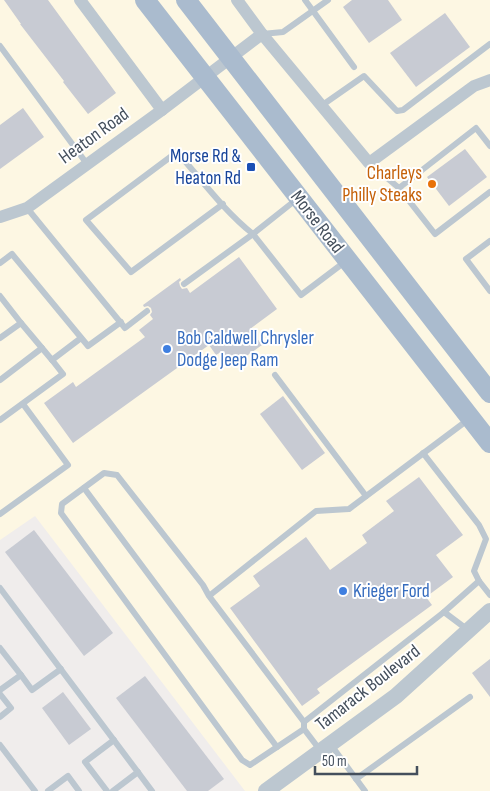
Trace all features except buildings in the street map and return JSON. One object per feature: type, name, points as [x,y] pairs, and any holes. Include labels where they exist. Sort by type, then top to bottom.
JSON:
[{"type":"main road","name":"Morse Road","points":[[145,0],[490,444]]},
{"type":"main road","name":"Morse Road","points":[[186,0],[490,393]]},
{"type":"street","points":[[80,0],[162,110]]},
{"type":"street","points":[[236,0],[369,163],[474,86],[490,80]]},
{"type":"street","name":"Heaton Road","points":[[0,217],[27,208],[162,110],[262,34]]},
{"type":"street","name":"Tamarack Boulevard","points":[[266,791],[396,696],[490,611]]},
{"type":"lane","points":[[305,0],[354,67]]},
{"type":"lane","points":[[262,34],[283,32],[328,0]]},
{"type":"lane","points":[[321,106],[364,76],[395,109],[398,111],[403,110],[490,44]]},
{"type":"lane","points":[[0,46],[87,164]]},
{"type":"lane","points":[[399,188],[476,128],[490,146]]},
{"type":"lane","points":[[223,204],[131,272],[86,220],[176,152],[223,204],[240,223],[253,234],[301,295],[347,260]]},
{"type":"lane","points":[[369,163],[399,188],[435,234],[490,192]]},
{"type":"lane","points":[[184,284],[299,198]]},
{"type":"lane","points":[[27,208],[126,328],[147,311]]},
{"type":"lane","points":[[490,241],[466,259],[490,291]]},
{"type":"lane","points":[[0,263],[12,254],[88,346],[121,322]]},
{"type":"lane","points":[[0,296],[63,374],[0,420]]},
{"type":"lane","points":[[0,338],[21,323]]},
{"type":"lane","points":[[52,360],[81,338]]},
{"type":"lane","points":[[0,380],[42,348]]},
{"type":"lane","points":[[276,375],[366,496]]},
{"type":"lane","points":[[0,514],[68,465],[23,404]]},
{"type":"lane","points":[[208,596],[316,511],[349,509],[470,418]]},
{"type":"lane","points":[[423,453],[479,525],[486,539],[474,571],[478,581],[490,595]]},
{"type":"lane","points":[[365,791],[356,779],[304,726],[208,596],[203,585],[117,475],[104,473],[62,504],[61,513],[242,760],[250,765],[304,726],[444,612],[478,581]]},
{"type":"lane","points":[[84,488],[277,747]]},
{"type":"lane","points":[[0,588],[152,791]]},
{"type":"lane","points":[[444,612],[469,630]]},
{"type":"lane","points":[[0,648],[32,690],[61,669]]},
{"type":"lane","points":[[0,690],[21,675]]},
{"type":"lane","points":[[0,694],[11,708],[0,716]]},
{"type":"lane","points":[[356,779],[470,697]]},
{"type":"lane","points":[[107,791],[85,762],[114,740]]},
{"type":"lane","points":[[0,745],[35,791]]},
{"type":"lane","points":[[113,791],[138,772]]},
{"type":"lane","points":[[48,791],[68,776],[79,791]]},
{"type":"shaded area","points":[[0,0],[490,0],[490,791],[245,791],[35,516],[0,540]]},
{"type":"place","name":"Morse Rd & Heaton Rd","points":[[251,167]]},
{"type":"place","name":"Charleys Philly Steaks","points":[[432,184]]},
{"type":"place","name":"Bob Caldwell Chrysler Dodge Jeep Ram","points":[[167,349]]},
{"type":"place","name":"Krieger Ford","points":[[343,591]]}]
